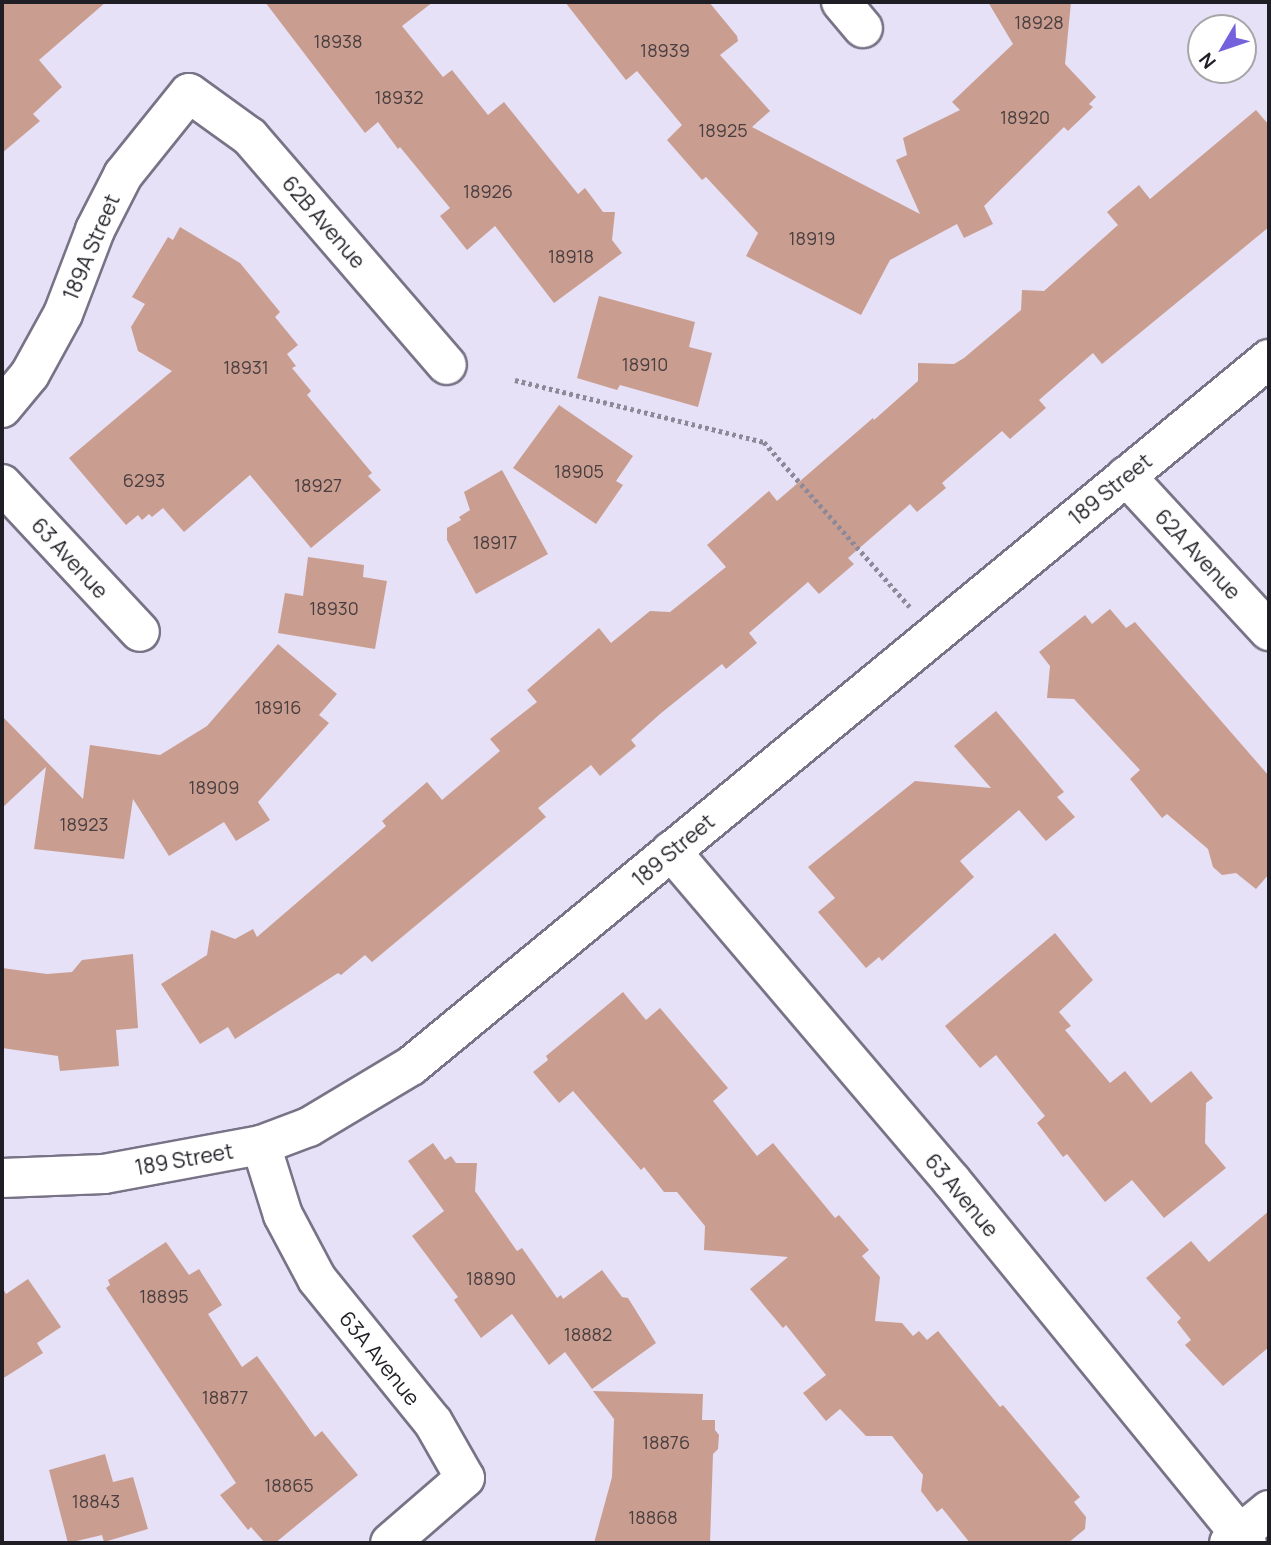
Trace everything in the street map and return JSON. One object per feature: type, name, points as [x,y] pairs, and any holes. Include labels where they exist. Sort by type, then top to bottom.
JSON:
[{"type":"street","name":"62B Avenue","points":[[189,93],[250,137],[447,365]]},
{"type":"street","name":"189A Street","points":[[2,408],[30,374],[62,314],[94,230],[123,175],[189,93]]},
{"type":"street","name":"189 Street","points":[[2,1178],[104,1174],[261,1145],[309,1127],[411,1066],[1269,359]]},
{"type":"street","name":"62A Avenue","points":[[1126,477],[1269,631]]},
{"type":"street","name":"63 Avenue","points":[[2,484],[140,632]]},
{"type":"street","name":"63 Avenue","points":[[671,851],[951,1180],[1239,1540]]},
{"type":"street","name":"63A Avenue","points":[[261,1145],[283,1215],[311,1269],[433,1423],[466,1478],[390,1543]]},
{"type":"street","points":[[1239,1540],[1269,1510]]},
{"type":"path","points":[[515,380],[764,442],[910,607]]},
{"type":"building","points":[[2,2],[106,2],[39,60],[62,87],[33,114],[40,121],[2,153]]},
{"type":"building","points":[[265,2],[433,2],[402,26],[443,77],[452,70],[488,115],[504,102],[578,194],[585,188],[603,212],[615,212],[612,240],[622,253],[554,303],[495,226],[467,250],[440,216],[450,208],[378,122],[365,133]]},
{"type":"building","points":[[565,2],[709,2],[737,36],[738,41],[720,55],[770,111],[752,127],[920,214],[896,160],[907,155],[903,138],[960,110],[952,102],[1013,44],[988,2],[1071,2],[1065,64],[1096,97],[1089,104],[1093,107],[1068,131],[1064,127],[984,206],[993,224],[964,238],[957,224],[890,260],[861,315],[746,256],[758,233],[706,177],[702,180],[667,140],[682,125],[637,71],[626,80]]},
{"type":"building","points":[[1256,110],[1269,125],[1269,227],[1102,364],[1093,353],[1039,400],[1046,408],[1010,439],[1002,431],[942,483],[946,488],[917,512],[910,504],[848,558],[854,564],[819,594],[808,582],[749,633],[757,643],[726,669],[722,664],[660,714],[631,740],[636,746],[600,776],[591,765],[538,808],[546,817],[372,962],[365,955],[341,975],[338,973],[235,1039],[228,1027],[200,1044],[161,984],[207,955],[211,930],[235,939],[253,929],[257,937],[386,826],[382,821],[427,782],[442,800],[500,751],[490,739],[537,702],[527,690],[599,628],[611,643],[650,611],[670,612],[726,567],[707,545],[769,491],[777,501],[873,418],[874,420],[918,381],[918,363],[954,364],[964,358],[1021,310],[1022,290],[1044,291],[1118,225],[1107,212],[1139,185],[1150,199]]},
{"type":"building","points":[[180,227],[240,263],[280,312],[275,317],[298,345],[287,354],[296,366],[292,368],[311,391],[307,395],[372,473],[368,476],[381,490],[311,548],[250,475],[184,532],[163,508],[152,517],[149,514],[142,520],[138,515],[126,525],[69,458],[172,371],[138,351],[131,327],[145,304],[132,297],[168,237],[173,240]]},
{"type":"building","points":[[599,296],[695,322],[689,347],[712,353],[698,407],[620,385],[617,390],[577,378]]},
{"type":"building","points":[[559,405],[633,456],[616,481],[623,485],[596,524],[513,468]]},
{"type":"building","points":[[502,470],[548,554],[476,594],[447,540],[447,528],[461,520],[459,517],[470,510],[464,492]]},
{"type":"building","points":[[308,557],[364,565],[363,577],[387,581],[375,649],[278,633],[285,593],[303,596]]},
{"type":"building","points":[[1110,609],[1126,628],[1135,622],[1269,776],[1269,874],[1256,889],[1236,873],[1222,875],[1213,867],[1208,849],[1167,814],[1162,818],[1130,779],[1140,770],[1074,699],[1047,698],[1050,666],[1039,652],[1085,615],[1092,624]]},
{"type":"building","points":[[278,644],[337,694],[319,715],[329,723],[258,802],[270,820],[236,841],[224,822],[169,856],[133,799],[124,859],[34,849],[46,767],[2,808],[2,716],[83,799],[90,745],[160,755],[207,726]]},
{"type":"building","points":[[996,711],[1064,792],[1057,797],[1075,817],[1046,841],[1019,810],[960,861],[974,877],[882,961],[879,957],[866,968],[818,912],[835,898],[808,867],[915,781],[991,788],[954,746]]},
{"type":"building","points":[[1055,933],[1093,980],[1059,1012],[1071,1026],[1065,1030],[1110,1083],[1125,1071],[1151,1103],[1191,1071],[1213,1098],[1206,1103],[1205,1143],[1226,1168],[1164,1218],[1132,1180],[1105,1202],[1067,1154],[1063,1157],[1037,1123],[1045,1116],[996,1055],[980,1068],[945,1026]]},
{"type":"building","points":[[133,954],[138,1028],[116,1030],[119,1066],[60,1071],[58,1056],[2,1048],[2,968],[47,974],[72,972],[82,960]]},
{"type":"building","points":[[623,992],[646,1020],[660,1008],[728,1088],[713,1101],[757,1156],[773,1143],[835,1218],[839,1215],[869,1250],[862,1256],[880,1277],[875,1321],[902,1323],[913,1336],[919,1331],[927,1340],[938,1331],[1000,1407],[1003,1405],[1080,1497],[1074,1502],[1086,1517],[1085,1529],[1068,1543],[970,1543],[942,1508],[937,1512],[921,1491],[923,1475],[892,1436],[866,1436],[840,1409],[826,1421],[803,1393],[826,1375],[786,1325],[783,1328],[750,1289],[788,1257],[704,1250],[705,1226],[677,1192],[664,1192],[644,1167],[641,1170],[573,1091],[559,1103],[533,1072],[548,1060],[546,1056]]},
{"type":"building","points":[[433,1143],[445,1160],[451,1156],[456,1163],[477,1163],[475,1191],[517,1251],[522,1248],[557,1298],[561,1295],[563,1299],[602,1270],[622,1297],[628,1298],[656,1343],[592,1389],[565,1352],[549,1365],[512,1314],[481,1338],[454,1300],[458,1297],[412,1236],[444,1211],[408,1161]]},
{"type":"building","points":[[1269,1211],[1269,1347],[1223,1386],[1185,1345],[1191,1340],[1177,1322],[1181,1318],[1146,1278],[1191,1241],[1209,1262]]},
{"type":"building","points":[[166,1242],[189,1275],[199,1269],[222,1305],[208,1314],[242,1367],[257,1356],[315,1437],[322,1431],[358,1475],[275,1543],[265,1543],[251,1527],[248,1530],[220,1495],[236,1483],[106,1288],[110,1285],[108,1280]]},
{"type":"building","points":[[28,1279],[61,1327],[37,1343],[43,1353],[2,1379],[2,1287],[6,1294]]},
{"type":"building","points":[[593,1391],[703,1394],[702,1420],[715,1420],[715,1430],[719,1435],[718,1449],[713,1454],[710,1543],[594,1543],[612,1477],[614,1419]]},
{"type":"building","points":[[105,1454],[113,1482],[133,1477],[148,1529],[104,1542],[102,1535],[68,1543],[49,1470]]}]
